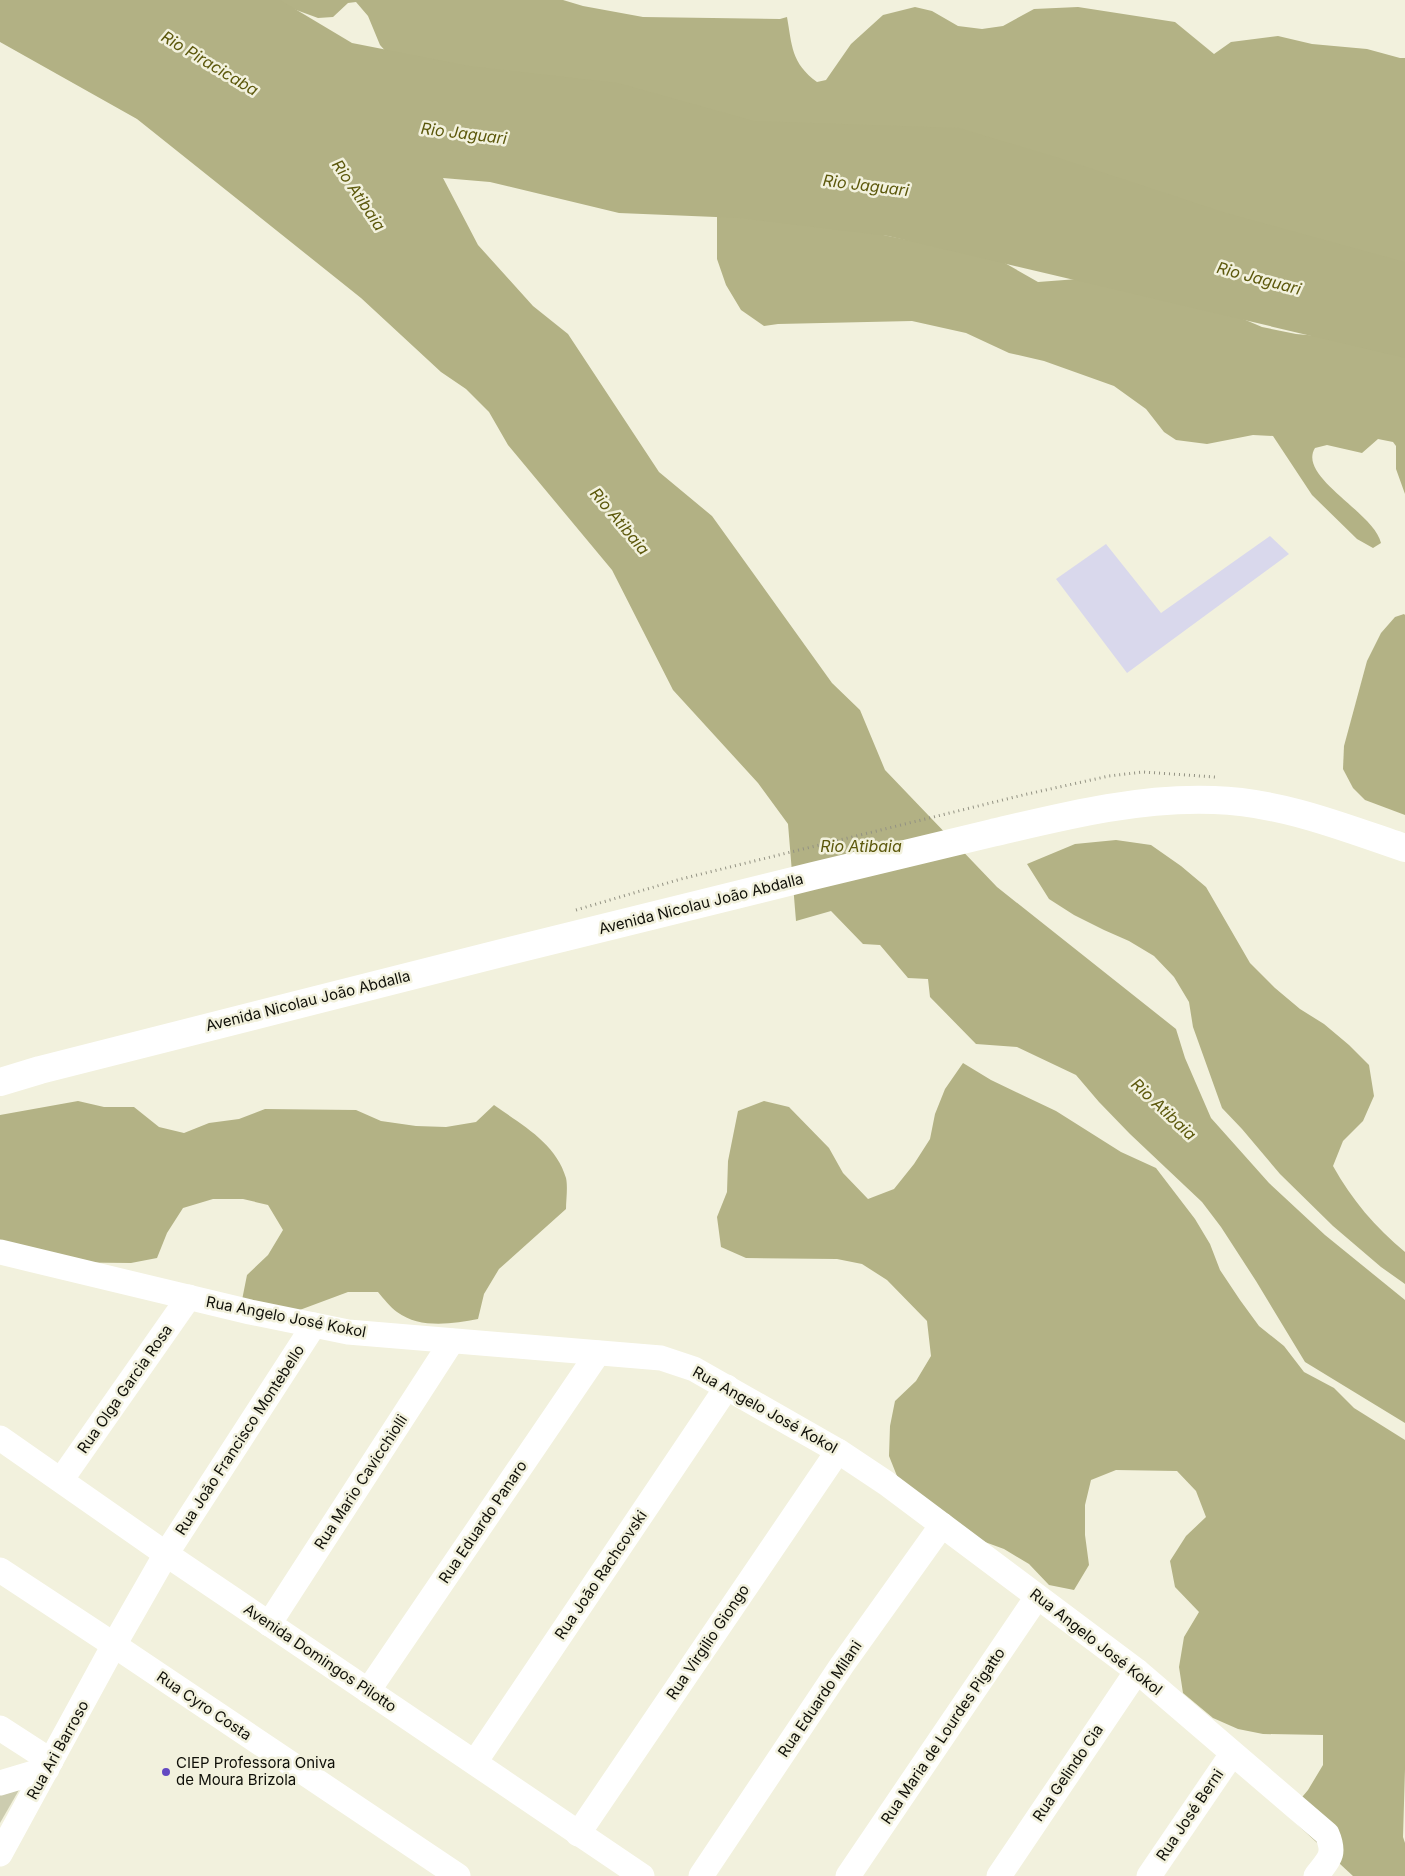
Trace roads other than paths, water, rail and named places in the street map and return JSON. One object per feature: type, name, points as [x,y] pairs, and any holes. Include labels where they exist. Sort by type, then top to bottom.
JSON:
[{"type":"main road","name":"Avenida Nicolau João Abdalla","points":[[0,1082],[360,988],[689,906],[1030,824],[1118,807],[1162,801],[1214,800],[1250,802],[1287,809],[1405,848]]},
{"type":"street","name":"Rua Angelo José Kokol","points":[[0,1252],[189,1297],[348,1332],[661,1358],[694,1369],[838,1451],[942,1525],[1137,1671],[1326,1834],[1331,1844],[1331,1856],[1316,1876]]},
{"type":"street","name":"Rua Olga Garcia Rosa","points":[[61,1480],[189,1297]]},
{"type":"street","name":"Rua João Francisco Montebello","points":[[114,1645],[166,1554],[314,1325]]},
{"type":"street","name":"Rua Mario Cavicchiolli","points":[[270,1624],[452,1340]]},
{"type":"street","name":"Rua Eduardo Panaro","points":[[368,1691],[598,1353]]},
{"type":"street","name":"Rua João Rachcovski","points":[[475,1762],[727,1387]]},
{"type":"street","name":"Avenida Domingos Pilotto","points":[[0,1438],[166,1554],[642,1876]]},
{"type":"street","name":"Rua Virgilio Giongo","points":[[578,1834],[838,1451]]},
{"type":"street","name":"Rua Eduardo Milani","points":[[701,1876],[842,1665],[942,1525]]},
{"type":"street","name":"Rua Cyro Costa","points":[[0,1570],[458,1876]]},
{"type":"street","name":"Rua Maria de Lourdes Pigatto","points":[[848,1876],[1037,1596]]},
{"type":"street","name":"Rua Ari Barroso","points":[[0,1854],[114,1645]]},
{"type":"street","name":"Rua Gelindo Cia","points":[[999,1876],[1137,1671]]},
{"type":"street","points":[[0,1728],[49,1765]]},
{"type":"street","name":"Rua José Berni","points":[[1149,1876],[1232,1754]]},
{"type":"street","points":[[0,1782],[49,1765]]},
{"type":"water","points":[[0,0],[280,0],[352,43],[469,66],[618,83],[754,121],[959,128],[1056,157],[1226,213],[1405,262],[1405,358],[888,236],[740,218],[619,213],[490,182],[443,178],[478,245],[533,306],[568,334],[659,472],[712,516],[832,683],[860,710],[885,770],[997,887],[1176,1029],[1185,1058],[1211,1118],[1269,1183],[1325,1235],[1405,1300],[1405,1423],[1305,1362],[1256,1281],[1221,1227],[1202,1202],[1130,1134],[1076,1075],[1017,1047],[976,1044],[930,997],[928,979],[908,978],[880,945],[863,944],[831,911],[796,921],[788,824],[758,783],[673,690],[612,570],[508,445],[489,412],[466,389],[441,372],[361,298],[137,119],[0,42]]},
{"type":"place","name":"CIEP Professora Oniva de Moura Brizola","points":[[166,1772]]},
{"type":"water label","name":"Rio Piracicaba","points":[[210,63]]},
{"type":"water label","name":"Rio Jaguari","points":[[464,133]]},
{"type":"water label","name":"Rio Jaguari","points":[[866,185]]},
{"type":"water label","name":"Rio Atibaia","points":[[359,195]]},
{"type":"water label","name":"Rio Jaguari","points":[[1259,278]]},
{"type":"water label","name":"Rio Atibaia","points":[[620,521]]},
{"type":"water label","name":"Rio Atibaia","points":[[861,846]]},
{"type":"water label","name":"Rio Atibaia","points":[[1164,1109]]}]
